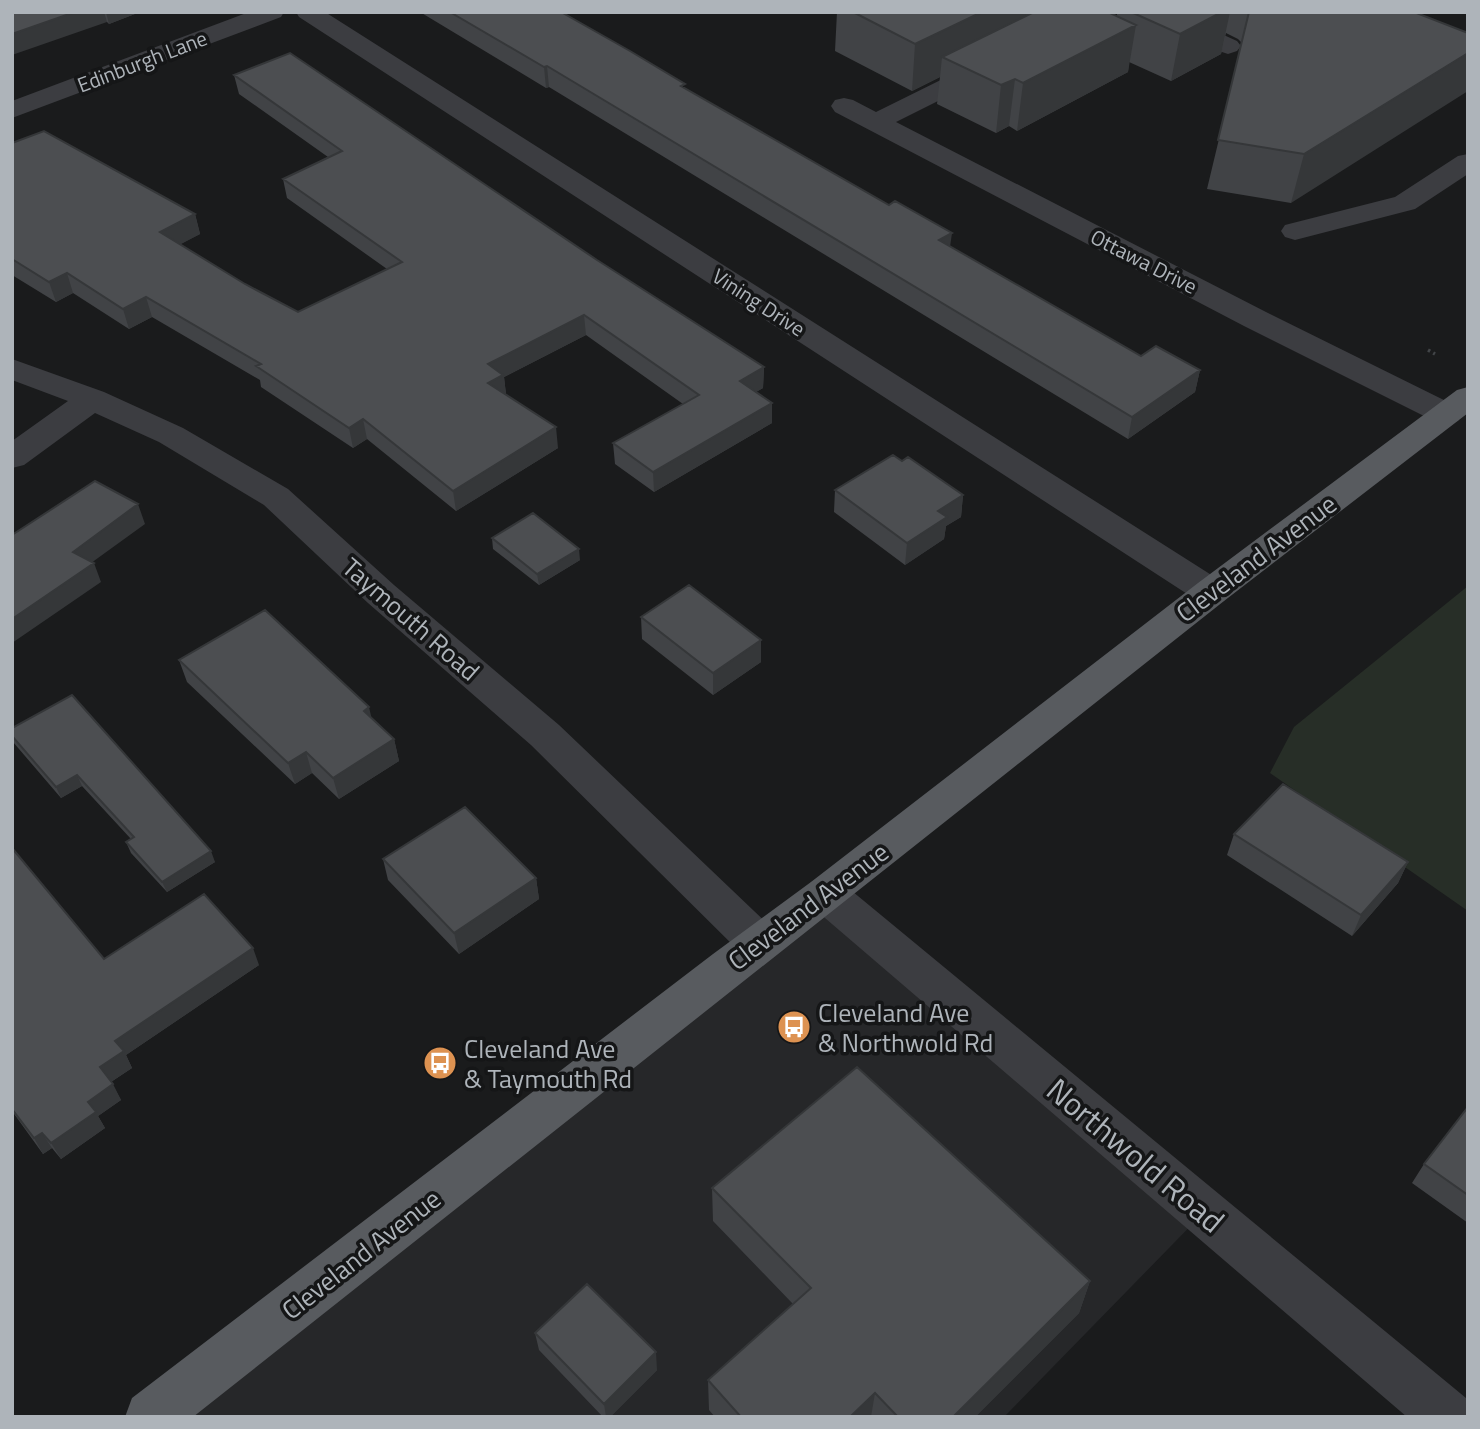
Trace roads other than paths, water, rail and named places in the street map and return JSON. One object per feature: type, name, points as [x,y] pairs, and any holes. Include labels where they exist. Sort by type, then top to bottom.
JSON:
[{"type":"main road","name":"Cleveland Avenue","points":[[151,1417],[1211,592],[1457,406]]},
{"type":"street","name":"Edinburgh Lane","points":[[12,110],[272,12]]},
{"type":"street","name":"Vining Drive","points":[[308,12],[1211,592]]},
{"type":"street","points":[[1144,14],[1228,46]]},
{"type":"street","points":[[876,122],[1067,24]]},
{"type":"street","name":"Ottawa Drive","points":[[844,106],[1457,406]]},
{"type":"street","points":[[1296,231],[1405,203],[1468,162]]},
{"type":"street","name":"Taymouth Road","points":[[12,369],[93,399],[171,435],[276,497],[381,594],[545,736],[759,943]]},
{"type":"street","points":[[12,457],[93,399]]},
{"type":"street","name":"Northwold Road","points":[[826,894],[1447,1417]]},
{"type":"place","name":"Cleveland Ave & Northwold Rd","points":[[794,1027]]},
{"type":"place","name":"Cleveland Ave & Taymouth Rd","points":[[440,1063]]}]
